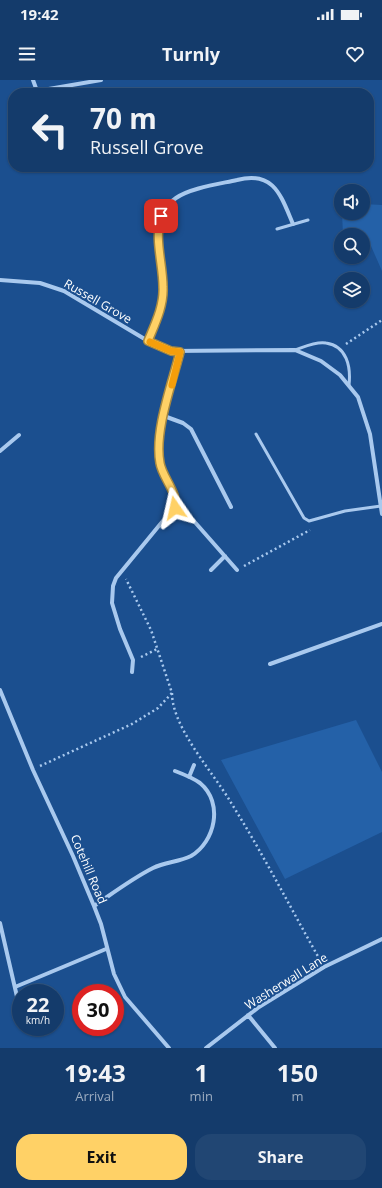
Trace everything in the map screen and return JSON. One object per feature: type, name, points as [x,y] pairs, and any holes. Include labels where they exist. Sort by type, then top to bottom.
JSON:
[{"type":"street","points":[[58,88],[102,80]]},
{"type":"street","points":[[148,341],[163,300],[164,288],[158,224],[165,209],[176,198],[190,192],[243,178],[260,178],[277,191],[293,224]]},
{"type":"street","name":"Russell Grove","points":[[0,280],[40,283],[64,292],[148,341],[171,351],[295,350],[321,361],[340,376],[358,397],[370,434],[382,514]]},
{"type":"street","points":[[132,672],[135,659],[120,630],[112,603],[113,586],[122,571],[176,505],[172,493],[163,476],[158,445],[180,352]]},
{"type":"street","points":[[164,416],[183,423],[191,429],[231,507]]},
{"type":"street","points":[[0,451],[19,435]]},
{"type":"street","points":[[175,508],[193,520],[237,570]]},
{"type":"street","points":[[211,570],[225,556]]},
{"type":"street","points":[[270,664],[382,624]]},
{"type":"street","name":"Cotehill Road","points":[[0,690],[32,770],[73,856],[94,906],[101,924],[106,949],[114,974],[126,997],[169,1048]]},
{"type":"street","points":[[188,777],[194,765]]},
{"type":"street","points":[[94,906],[153,868],[190,856],[205,844],[214,822],[212,803],[200,783],[176,770]]},
{"type":"street","points":[[0,923],[14,984]]},
{"type":"street","name":"Washerwall Lane","points":[[206,1048],[248,1015],[324,967],[382,939]]},
{"type":"street","points":[[22,984],[106,949]]},
{"type":"street","points":[[248,1015],[274,1048]]},
{"type":"lane","points":[[277,229],[308,220]]},
{"type":"lane","points":[[295,350],[313,344],[326,343],[339,348],[348,359],[351,371],[349,385]]},
{"type":"lane","points":[[256,434],[304,518],[309,521],[345,511],[381,506]]},
{"type":"path","points":[[339,348],[382,320]]},
{"type":"path","points":[[237,570],[316,527],[324,518]]},
{"type":"path","points":[[122,571],[151,630],[172,693],[172,704],[193,749],[230,801],[324,967]]},
{"type":"path","points":[[135,659],[157,649]]},
{"type":"path","points":[[32,770],[132,724],[158,708],[172,693]]},
{"type":"shaded area","points":[[370,204],[382,205],[382,271],[370,246],[370,228],[343,228],[342,220],[370,220]]},
{"type":"shaded area","points":[[356,720],[382,772],[382,832],[285,879],[221,760]]},
{"type":"slow traffic","points":[[150,342],[171,351],[180,352],[172,385]]},
{"type":"route","points":[[161,216],[158,224],[158,232],[164,288],[163,300],[148,341],[171,351],[180,352],[158,445],[161,470],[172,493],[176,505],[175,508]]}]
